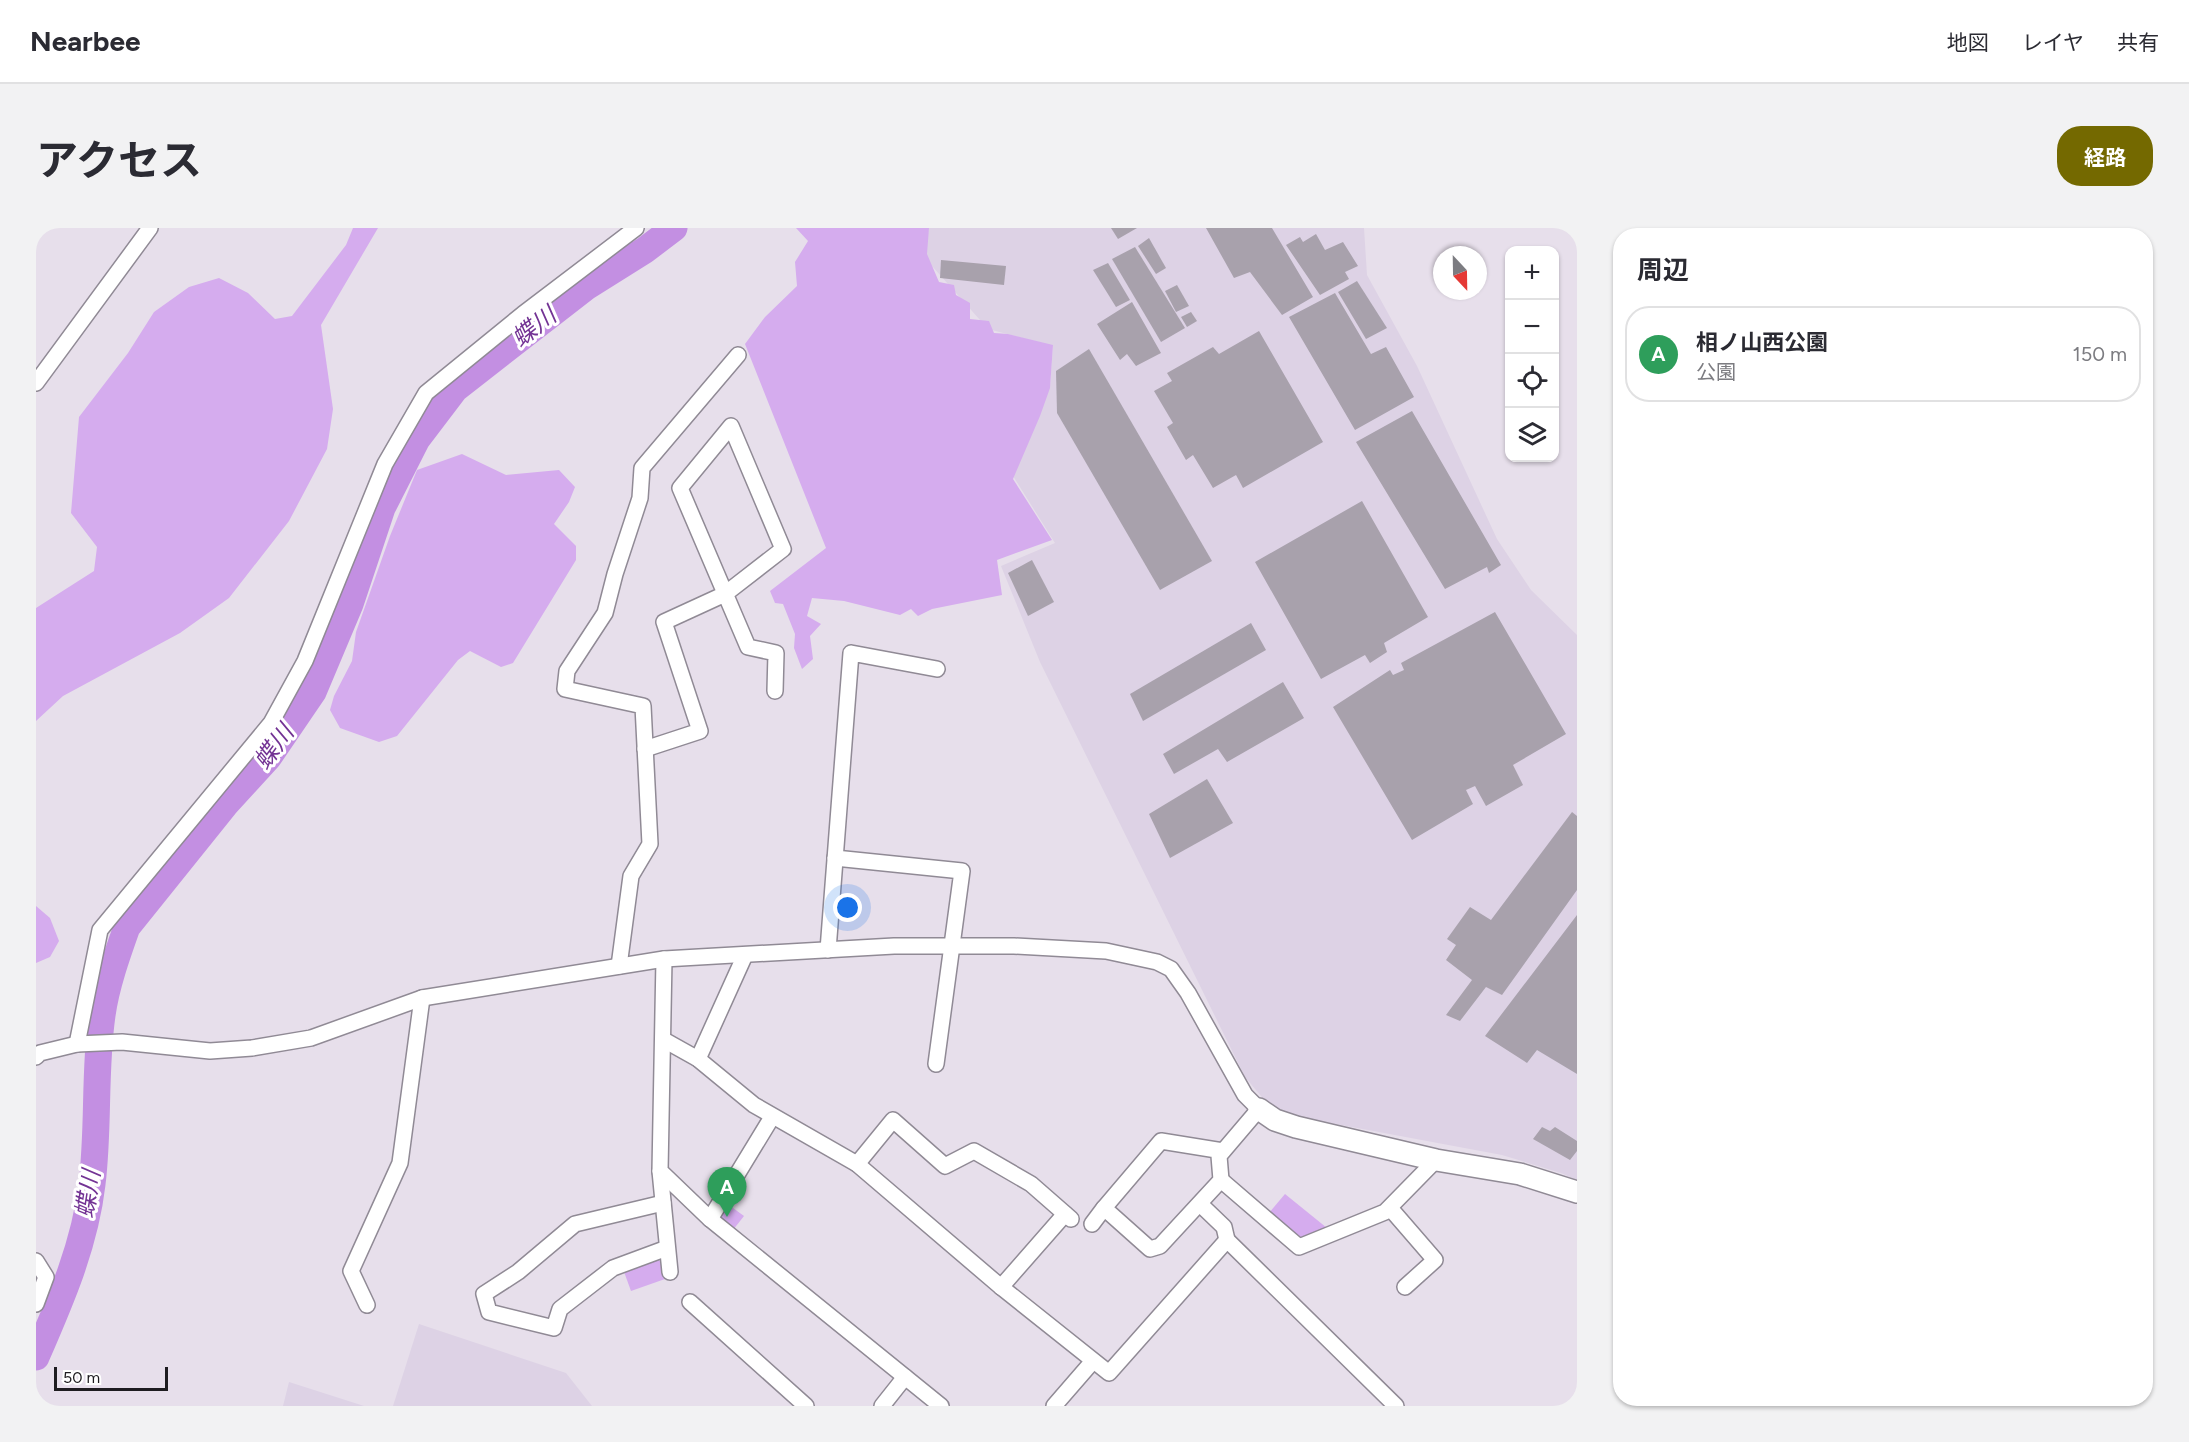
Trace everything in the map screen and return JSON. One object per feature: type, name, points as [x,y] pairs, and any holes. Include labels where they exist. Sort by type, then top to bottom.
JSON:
[{"type":"street","points":[[36,384],[150,228]]},
{"type":"street","points":[[77,1044],[100,930],[271,723],[305,661],[385,464],[426,393],[523,314],[636,228]]},
{"type":"street","points":[[619,966],[631,876],[650,844],[643,706],[565,688],[567,671],[605,613],[640,498],[642,468],[738,354]]},
{"type":"street","points":[[645,749],[700,731],[664,622],[725,594],[783,549],[731,426],[680,488],[725,594],[748,647],[776,653],[775,691]]},
{"type":"street","points":[[828,950],[851,653],[937,669]]},
{"type":"street","points":[[835,858],[962,871],[936,1064]]},
{"type":"street","points":[[37,1053],[77,1044],[122,1041],[210,1051],[252,1048],[311,1038],[422,998],[664,959],[894,946],[1014,946],[1106,951],[1157,962],[1171,969],[1188,993],[1245,1095],[1275,1120],[1436,1160],[1520,1174],[1577,1192]]},
{"type":"street","points":[[698,1059],[745,955]]},
{"type":"street","points":[[664,959],[660,1172],[670,1272]]},
{"type":"street","points":[[367,1305],[351,1271],[400,1163],[422,998]]},
{"type":"street","points":[[664,1040],[698,1059],[772,1117],[857,1164],[1001,1287],[1109,1374],[1227,1240]]},
{"type":"street","points":[[1259,1109],[1219,1156],[1221,1180],[1299,1247],[1385,1212],[1436,1160]]},
{"type":"street","points":[[710,1220],[772,1117]]},
{"type":"street","points":[[857,1164],[893,1120],[945,1166],[974,1151],[1031,1184],[1068,1217],[1001,1287]]},
{"type":"street","points":[[1092,1224],[1161,1141],[1223,1151]]},
{"type":"street","points":[[660,1172],[710,1220],[941,1406]]},
{"type":"street","points":[[1104,1208],[1150,1249],[1160,1246],[1221,1180]]},
{"type":"street","points":[[663,1203],[575,1224],[518,1272],[484,1294],[489,1312],[554,1328],[560,1308],[613,1268],[667,1248]]},
{"type":"street","points":[[1200,1204],[1224,1227],[1227,1240],[1390,1404]]},
{"type":"street","points":[[1390,1208],[1435,1260],[1405,1287]]},
{"type":"street","points":[[36,1262],[46,1277],[36,1304]]},
{"type":"street","points":[[690,1302],[806,1406]]},
{"type":"street","points":[[1054,1406],[1093,1360]]},
{"type":"street","points":[[882,1406],[905,1377]]},
{"type":"shaded area","points":[[353,228],[378,228],[321,325],[333,409],[327,449],[289,521],[229,598],[180,633],[63,696],[36,721],[36,608],[94,571],[97,547],[71,513],[79,417],[128,353],[154,312],[189,287],[219,278],[248,293],[275,319],[292,316],[346,245]]},
{"type":"shaded area","points":[[796,228],[929,228],[927,254],[939,282],[954,285],[956,295],[970,303],[970,319],[989,321],[994,333],[1008,334],[1053,345],[1050,388],[1013,479],[1052,540],[997,560],[1002,595],[932,609],[918,616],[911,609],[900,615],[844,601],[812,598],[807,616],[821,624],[810,636],[813,659],[802,669],[794,648],[795,634],[783,604],[775,603],[770,591],[826,548],[745,344],[765,317],[797,286],[795,262],[808,241]]},
{"type":"shaded area","points":[[929,228],[1364,228],[1367,275],[1417,366],[1497,539],[1531,590],[1577,635],[1577,1180],[1502,1155],[1293,1116],[1266,1102],[1245,1077],[1040,662],[1001,566],[1055,543],[1013,476],[1050,386],[1053,346],[988,329],[924,257]]},
{"type":"shaded area","points":[[462,454],[506,475],[559,470],[575,487],[569,502],[554,524],[576,546],[576,560],[513,663],[501,667],[470,651],[458,660],[397,736],[379,742],[340,728],[330,710],[334,696],[352,661],[356,632],[390,536],[417,470]]},
{"type":"shaded area","points":[[36,906],[50,918],[59,941],[50,957],[36,963]]},
{"type":"shaded area","points":[[1285,1194],[1327,1228],[1299,1240],[1268,1214]]},
{"type":"shaded area","points":[[722,1200],[744,1216],[729,1235],[710,1219]]},
{"type":"shaded area","points":[[655,1257],[661,1262],[665,1279],[631,1291],[623,1269]]},
{"type":"shaded area","points":[[419,1324],[566,1373],[592,1406],[393,1406]]},
{"type":"shaded area","points":[[289,1382],[364,1406],[283,1406]]},
{"type":"building","points":[[1111,228],[1137,228],[1118,239]]},
{"type":"building","points":[[1206,228],[1272,228],[1313,297],[1282,315],[1250,272],[1234,278]]},
{"type":"building","points":[[1316,234],[1325,250],[1343,242],[1358,266],[1345,272],[1349,279],[1320,295],[1286,245],[1300,237],[1303,242]]},
{"type":"building","points":[[1149,238],[1166,268],[1156,274],[1138,246]]},
{"type":"building","points":[[1135,247],[1185,328],[1161,342],[1112,259]]},
{"type":"building","points":[[941,260],[1006,266],[1004,285],[940,278]]},
{"type":"building","points":[[1108,263],[1130,300],[1116,307],[1093,270]]},
{"type":"building","points":[[1357,281],[1387,328],[1366,339],[1338,292]]},
{"type":"building","points":[[1177,285],[1189,306],[1176,312],[1165,291]]},
{"type":"building","points":[[1335,293],[1371,354],[1386,347],[1414,397],[1355,430],[1289,317]]},
{"type":"building","points":[[1132,302],[1161,353],[1136,366],[1127,354],[1120,360],[1097,324]]},
{"type":"building","points":[[1191,312],[1197,321],[1187,327],[1181,317]]},
{"type":"building","points":[[1259,331],[1323,442],[1243,488],[1236,475],[1213,488],[1193,455],[1186,460],[1167,427],[1173,423],[1154,391],[1172,381],[1167,373],[1213,347],[1219,354]]},
{"type":"building","points":[[1089,349],[1212,561],[1160,590],[1057,413],[1056,371]]},
{"type":"building","points":[[1412,411],[1501,565],[1489,573],[1487,567],[1445,589],[1356,442]]},
{"type":"building","points":[[1362,501],[1428,617],[1384,643],[1387,652],[1370,663],[1365,655],[1321,679],[1255,562]]},
{"type":"building","points":[[1032,560],[1054,602],[1028,616],[1008,573]]},
{"type":"building","points":[[1495,612],[1566,734],[1513,765],[1523,785],[1486,806],[1475,786],[1466,790],[1473,804],[1412,840],[1333,707],[1390,670],[1393,675],[1404,670],[1401,663]]},
{"type":"building","points":[[1251,623],[1266,650],[1143,721],[1130,694]]},
{"type":"building","points":[[1283,682],[1304,718],[1227,762],[1218,749],[1174,774],[1163,754]]},
{"type":"building","points":[[1207,779],[1233,823],[1170,858],[1149,814]]},
{"type":"building","points":[[1572,812],[1577,816],[1577,890],[1502,995],[1486,987],[1460,1021],[1446,1015],[1472,980],[1446,960],[1456,945],[1447,939],[1470,907],[1491,920]]},
{"type":"building","points":[[1577,915],[1577,1074],[1537,1050],[1527,1063],[1485,1036]]},
{"type":"building","points":[[1542,1127],[1550,1131],[1555,1127],[1577,1141],[1577,1151],[1570,1160],[1533,1139]]},
{"type":"waterway","name":"蝶川","points":[[36,1357],[78,1251],[89,1207],[94,1163],[102,1015],[109,982],[127,927],[225,805],[268,758],[313,692],[350,604],[382,508],[417,439],[455,389],[586,287],[645,250],[674,228]]},
{"type":"place","name":"相ノ山西公園","points":[[727,1217]]}]
